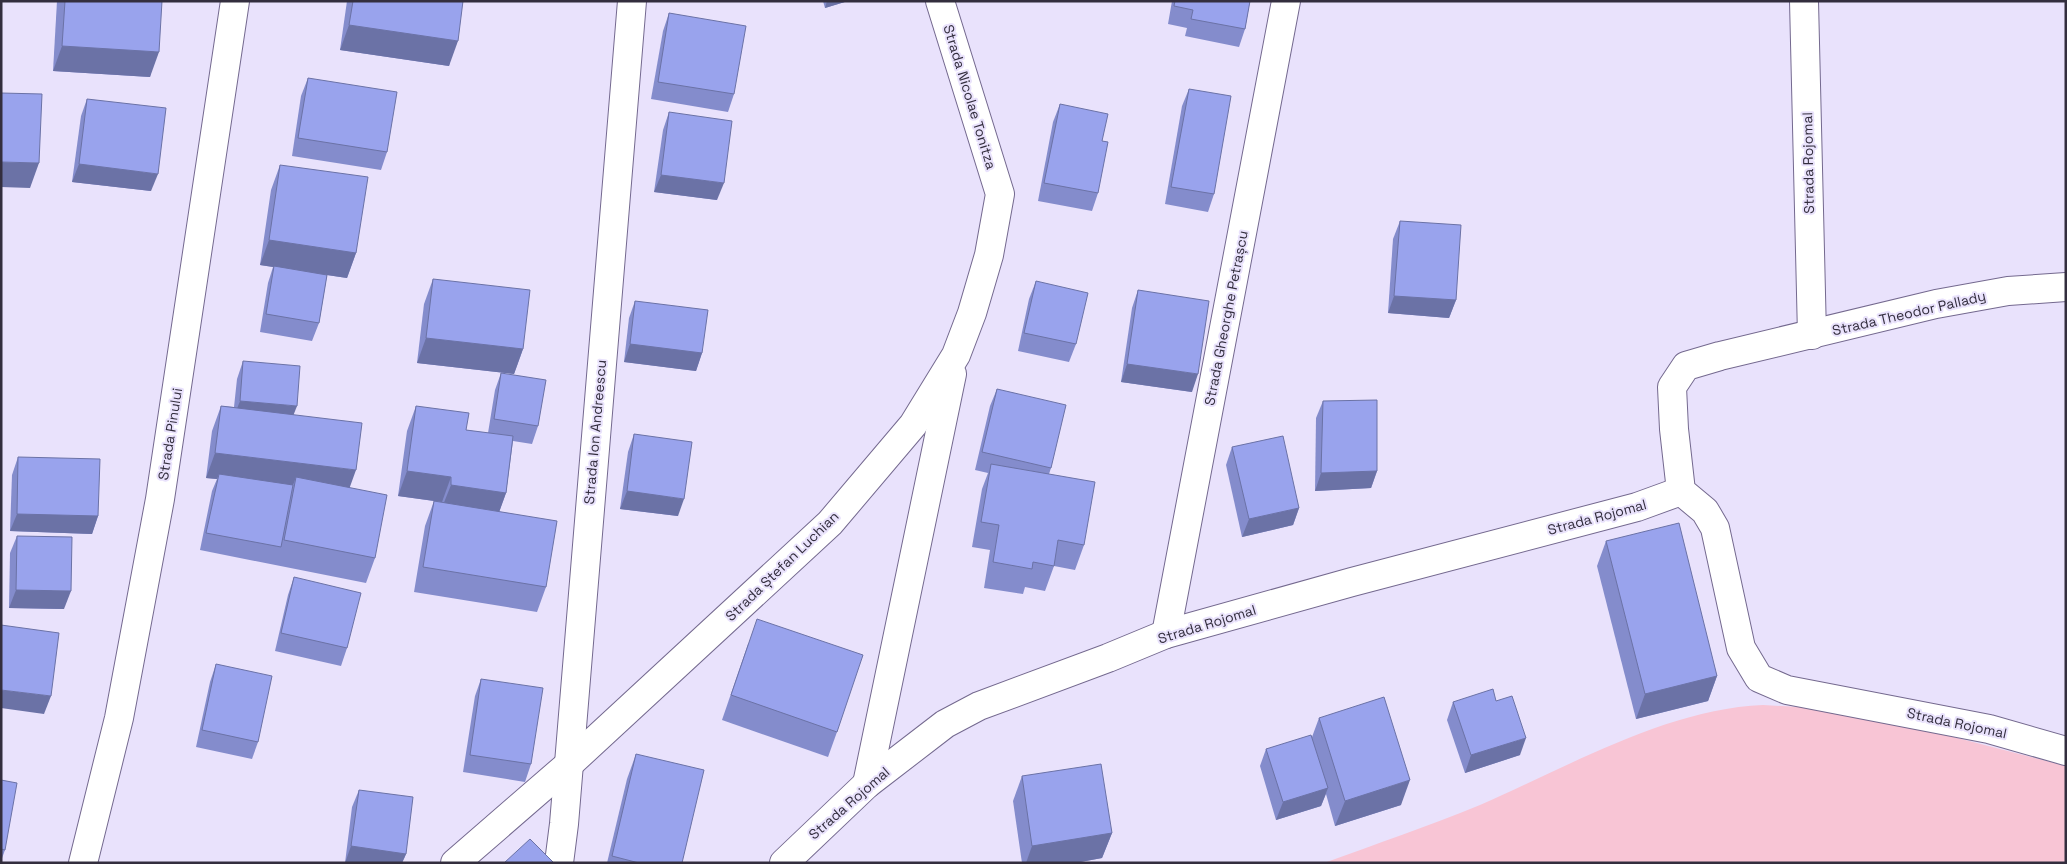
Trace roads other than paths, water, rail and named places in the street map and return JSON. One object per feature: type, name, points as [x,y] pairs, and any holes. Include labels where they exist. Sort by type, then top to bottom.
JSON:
[{"type":"street","name":"Strada Pinului","points":[[83,863],[119,718],[160,499],[235,1]]},
{"type":"street","name":"Strada Ion Andreescu","points":[[559,863],[564,824],[567,766],[632,1]]},
{"type":"street","name":"Strada Nicolae Tonitza","points":[[940,1],[1000,194]]},
{"type":"street","name":"Strada Gheorghe Petrașcu","points":[[1166,634],[1286,1]]},
{"type":"street","name":"Strada Rojomal","points":[[1804,1],[1812,335]]},
{"type":"street","name":"Strada Ștefan Luchian","points":[[455,863],[567,766],[830,523],[913,424],[956,355],[972,313],[989,255],[1000,194]]},
{"type":"street","name":"Strada Theodor Pallady","points":[[1812,335],[1936,304],[2008,291],[2066,288]]},
{"type":"street","points":[[1681,491],[1674,429],[1672,387],[1686,366],[1720,356],[1812,335]]},
{"type":"street","points":[[867,784],[956,355]]},
{"type":"street","name":"Strada Rojomal","points":[[784,863],[867,784],[946,724],[979,706],[1166,634],[1352,582],[1637,507],[1681,491],[1705,511],[1715,528],[1741,648],[1759,678],[1787,690],[1989,729],[2066,751]]}]
